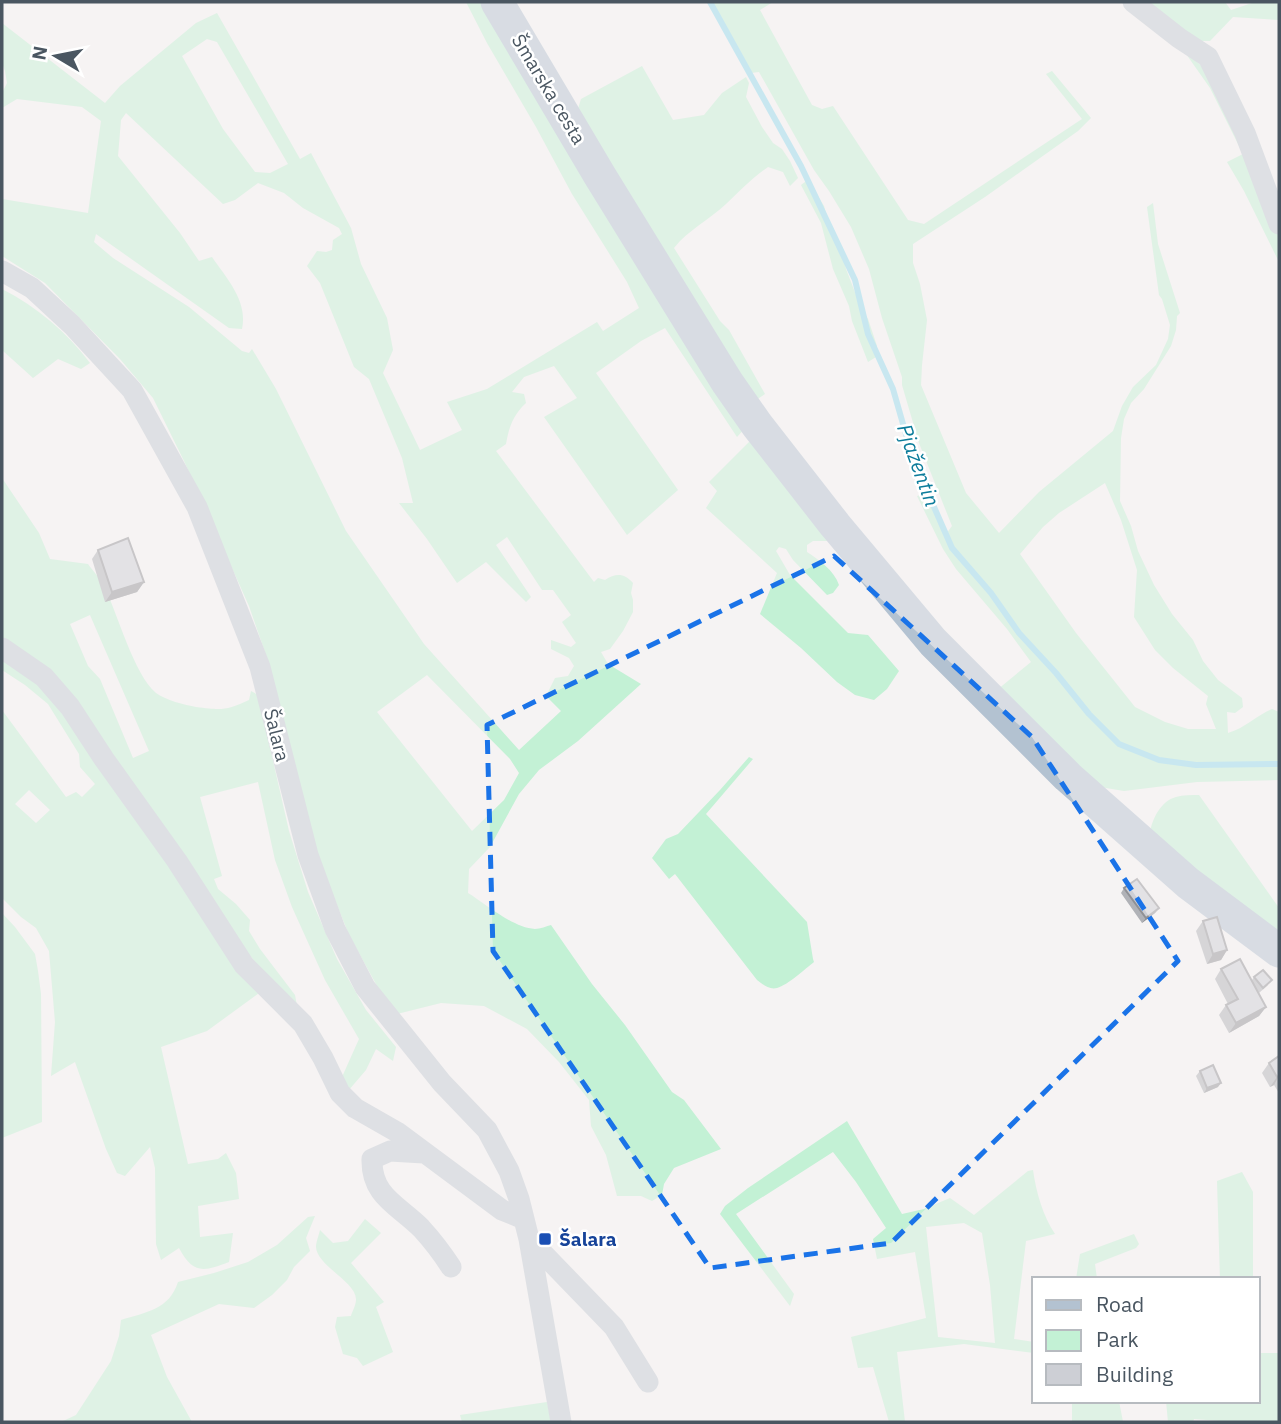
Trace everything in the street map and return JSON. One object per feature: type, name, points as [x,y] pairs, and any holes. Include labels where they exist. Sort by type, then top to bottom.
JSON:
[{"type":"main road","name":"Šmarska cesta","points":[[497,2],[727,382],[835,525],[933,642],[1068,776],[1188,883],[1279,951]]},
{"type":"street","points":[[1133,2],[1208,57],[1245,133],[1279,224]]},
{"type":"street","name":"Šalara","points":[[2,271],[32,288],[72,325],[132,390],[197,507],[260,667],[308,855],[335,929],[366,987],[442,1083],[487,1130],[509,1171],[527,1229],[561,1422]]},
{"type":"street","points":[[2,648],[44,677],[70,707],[177,861],[244,965],[303,1024],[340,1093],[355,1108],[397,1132],[527,1229],[614,1326],[648,1382]]},
{"type":"street","points":[[424,1153],[390,1151],[372,1159],[372,1173],[386,1199],[419,1226],[438,1246],[451,1267]]},
{"type":"highlighted area","points":[[834,556],[1032,737],[1178,961],[891,1243],[710,1268],[493,951],[487,725]]},
{"type":"green space","points":[[466,2],[485,2],[746,427],[737,437],[665,328],[641,341],[596,373],[678,490],[627,535],[544,417],[577,398],[554,366],[524,377],[512,392],[524,394],[526,403],[512,422],[506,444],[496,451],[594,582],[598,578],[605,580],[620,575],[633,583],[633,612],[610,649],[601,652],[608,664],[641,684],[578,741],[539,770],[519,794],[490,847],[469,869],[468,893],[518,925],[535,929],[551,925],[672,1092],[684,1100],[721,1149],[674,1168],[664,1184],[662,1195],[652,1201],[641,1196],[617,1196],[606,1155],[591,1126],[589,1100],[559,1062],[527,1029],[484,1006],[441,1003],[393,1015],[349,935],[315,850],[281,709],[249,606],[153,398],[120,359],[45,283],[2,256],[2,199],[88,213],[101,121],[82,107],[17,99],[2,108],[2,93],[7,83],[2,63],[2,23],[105,103],[120,86],[196,23],[217,13],[300,159],[311,153],[351,228],[361,264],[387,318],[393,350],[383,373],[420,450],[462,430],[447,402],[487,389],[597,322],[603,331],[639,308],[627,282],[572,194]],"holes":[[[207,39],[217,42],[288,164],[270,173],[255,172],[223,129],[182,56]],[[126,113],[223,204],[235,200],[258,183],[284,193],[303,208],[339,228],[342,234],[333,240],[332,250],[317,251],[307,266],[320,283],[354,367],[369,379],[402,458],[413,503],[399,503],[457,583],[486,562],[526,602],[531,597],[496,545],[507,537],[542,590],[553,590],[571,615],[562,622],[576,643],[571,647],[551,640],[551,649],[569,658],[574,666],[568,676],[555,678],[546,696],[561,711],[519,750],[424,644],[346,531],[276,389],[252,349],[249,353],[242,351],[189,307],[113,258],[94,242],[96,234],[229,328],[242,329],[242,309],[230,282],[212,257],[199,261],[118,156],[121,120]],[[427,675],[510,759],[519,773],[504,800],[472,831],[377,712]]]},
{"type":"green space","points":[[712,2],[773,2],[760,10],[812,105],[822,109],[833,106],[908,220],[924,224],[1082,119],[1046,74],[1052,71],[1091,118],[1078,131],[985,197],[913,244],[913,263],[927,320],[921,385],[966,493],[999,533],[1039,492],[1113,431],[1122,406],[1133,387],[1156,365],[1168,339],[1170,325],[1159,295],[1147,207],[1153,203],[1158,244],[1180,313],[1177,316],[1171,346],[1144,389],[1131,403],[1124,419],[1120,501],[1154,585],[1193,640],[1203,661],[1218,680],[1242,698],[1243,707],[1235,713],[1227,712],[1228,733],[1272,709],[1279,712],[1279,780],[1197,782],[1124,791],[1100,787],[997,690],[1031,662],[956,569],[917,496],[925,494],[946,534],[952,526],[919,443],[869,269],[851,227],[814,170],[759,72],[751,73]],"holes":[[[1105,483],[1121,520],[1137,570],[1134,617],[1155,650],[1208,696],[1206,704],[1216,729],[1188,729],[1165,722],[1135,707],[1076,633],[1020,554],[1059,513]]]},
{"type":"green space","points":[[1140,2],[1225,2],[1231,10],[1255,2],[1279,2],[1279,20],[1233,17],[1210,41],[1194,41]]},
{"type":"green space","points":[[1184,51],[1209,72],[1279,232],[1279,262],[1227,162],[1243,154],[1210,88]]},
{"type":"green space","points":[[642,66],[673,120],[704,115],[722,93],[746,77],[749,83],[746,97],[762,127],[773,143],[782,149],[798,178],[790,186],[783,172],[768,167],[674,248],[720,321],[729,330],[765,394],[756,400],[577,112],[581,99]]},
{"type":"green space","points":[[809,181],[824,206],[843,252],[846,269],[877,346],[876,357],[868,362],[833,269],[821,223],[801,185]]},
{"type":"green space","points":[[2,289],[51,321],[90,363],[81,369],[58,359],[33,378],[2,350]]},
{"type":"green space","points":[[754,437],[830,541],[813,541],[807,545],[807,552],[830,570],[839,585],[833,593],[827,595],[786,549],[779,547],[776,551],[790,575],[848,633],[868,635],[899,671],[887,689],[874,700],[855,695],[837,682],[760,614],[777,573],[706,508],[717,491],[709,482]]},
{"type":"green space","points":[[2,478],[39,533],[50,559],[88,564],[101,580],[133,658],[156,693],[181,704],[218,709],[229,708],[249,700],[251,691],[258,695],[289,831],[308,892],[337,959],[366,1010],[396,1047],[393,1061],[376,1049],[366,1070],[348,1091],[342,1077],[359,1039],[325,980],[292,907],[275,860],[258,782],[200,797],[222,876],[214,879],[218,889],[250,920],[249,931],[295,995],[297,1006],[278,990],[247,952],[216,904],[2,639]],"holes":[[[90,615],[149,751],[133,758],[100,679],[88,666],[70,624]]]},
{"type":"green space","points":[[2,654],[51,691],[259,993],[207,1031],[161,1047],[188,1164],[218,1159],[226,1153],[236,1173],[239,1199],[198,1206],[200,1237],[233,1233],[229,1262],[212,1268],[200,1268],[189,1263],[179,1248],[161,1260],[156,1244],[155,1168],[150,1147],[125,1176],[117,1173],[75,1062],[51,1076],[55,1022],[49,951],[36,928],[2,898],[2,710],[66,797],[76,792],[82,797],[95,784],[80,767],[79,754],[48,704],[2,670]],"holes":[[[29,790],[50,810],[36,823],[15,804]]]},
{"type":"green space","points":[[749,757],[753,759],[706,814],[807,922],[814,962],[786,984],[774,988],[757,980],[675,874],[669,879],[652,858],[666,839],[678,834]]},
{"type":"green space","points":[[1199,795],[1279,908],[1279,938],[1150,833],[1155,817],[1166,802],[1179,796]]},
{"type":"green space","points":[[2,913],[35,954],[41,994],[42,1122],[2,1138]]},
{"type":"green space","points":[[847,1121],[902,1214],[924,1209],[950,1198],[974,1215],[1028,1171],[1033,1170],[1041,1204],[1055,1234],[1026,1241],[1014,1339],[1032,1342],[1032,1353],[964,1344],[897,1352],[905,1422],[889,1422],[873,1367],[858,1368],[851,1337],[926,1318],[915,1252],[877,1259],[873,1239],[886,1228],[833,1152],[736,1214],[794,1294],[790,1306],[720,1214],[725,1206]],"holes":[[[964,1223],[982,1233],[995,1343],[938,1337],[926,1227]]]},
{"type":"green space","points":[[1242,1172],[1253,1192],[1253,1277],[1220,1277],[1217,1181]]},
{"type":"green space","points":[[315,1216],[306,1238],[310,1251],[272,1295],[254,1308],[219,1304],[151,1335],[167,1377],[192,1422],[61,1422],[76,1415],[111,1361],[121,1320],[148,1312],[163,1304],[169,1299],[178,1282],[248,1262],[277,1245],[308,1217]]},
{"type":"green space","points":[[365,1219],[381,1233],[351,1263],[384,1302],[376,1307],[393,1352],[363,1366],[357,1358],[343,1354],[335,1327],[337,1317],[351,1316],[356,1302],[355,1293],[323,1261],[316,1247],[320,1230],[333,1243],[348,1241]]},
{"type":"green space","points":[[1134,1234],[1139,1244],[1136,1248],[1095,1264],[1097,1277],[1076,1277],[1080,1254]]},
{"type":"green space","points":[[1260,1353],[1279,1353],[1279,1422],[1194,1419],[1193,1422],[1168,1422],[1166,1403],[1260,1403]]},
{"type":"green space","points":[[547,1402],[551,1422],[462,1422],[460,1415]]},
{"type":"green space","points":[[1072,1403],[1119,1403],[1123,1422],[1072,1422]]},
{"type":"building","points":[[128,538],[144,582],[112,592],[98,550]]},
{"type":"building","points":[[1137,879],[1159,908],[1146,918],[1124,888]]},
{"type":"building","points":[[1217,917],[1227,950],[1213,954],[1203,921]]},
{"type":"building","points":[[1240,959],[1266,1007],[1236,1023],[1226,1005],[1238,999],[1221,969]]},
{"type":"building","points":[[1263,970],[1272,980],[1263,988],[1254,977]]},
{"type":"building","points":[[1279,1056],[1279,1076],[1277,1077],[1269,1063]]},
{"type":"building","points":[[1213,1065],[1221,1083],[1207,1088],[1200,1071]]},
{"type":"waterway","name":"Pjažentin","points":[[710,2],[801,166],[855,280],[868,334],[893,389],[913,459],[952,548],[991,593],[1019,633],[1089,714],[1119,744],[1159,760],[1196,765],[1279,764]]},
{"type":"place","name":"Šalara","points":[[545,1239]]}]
